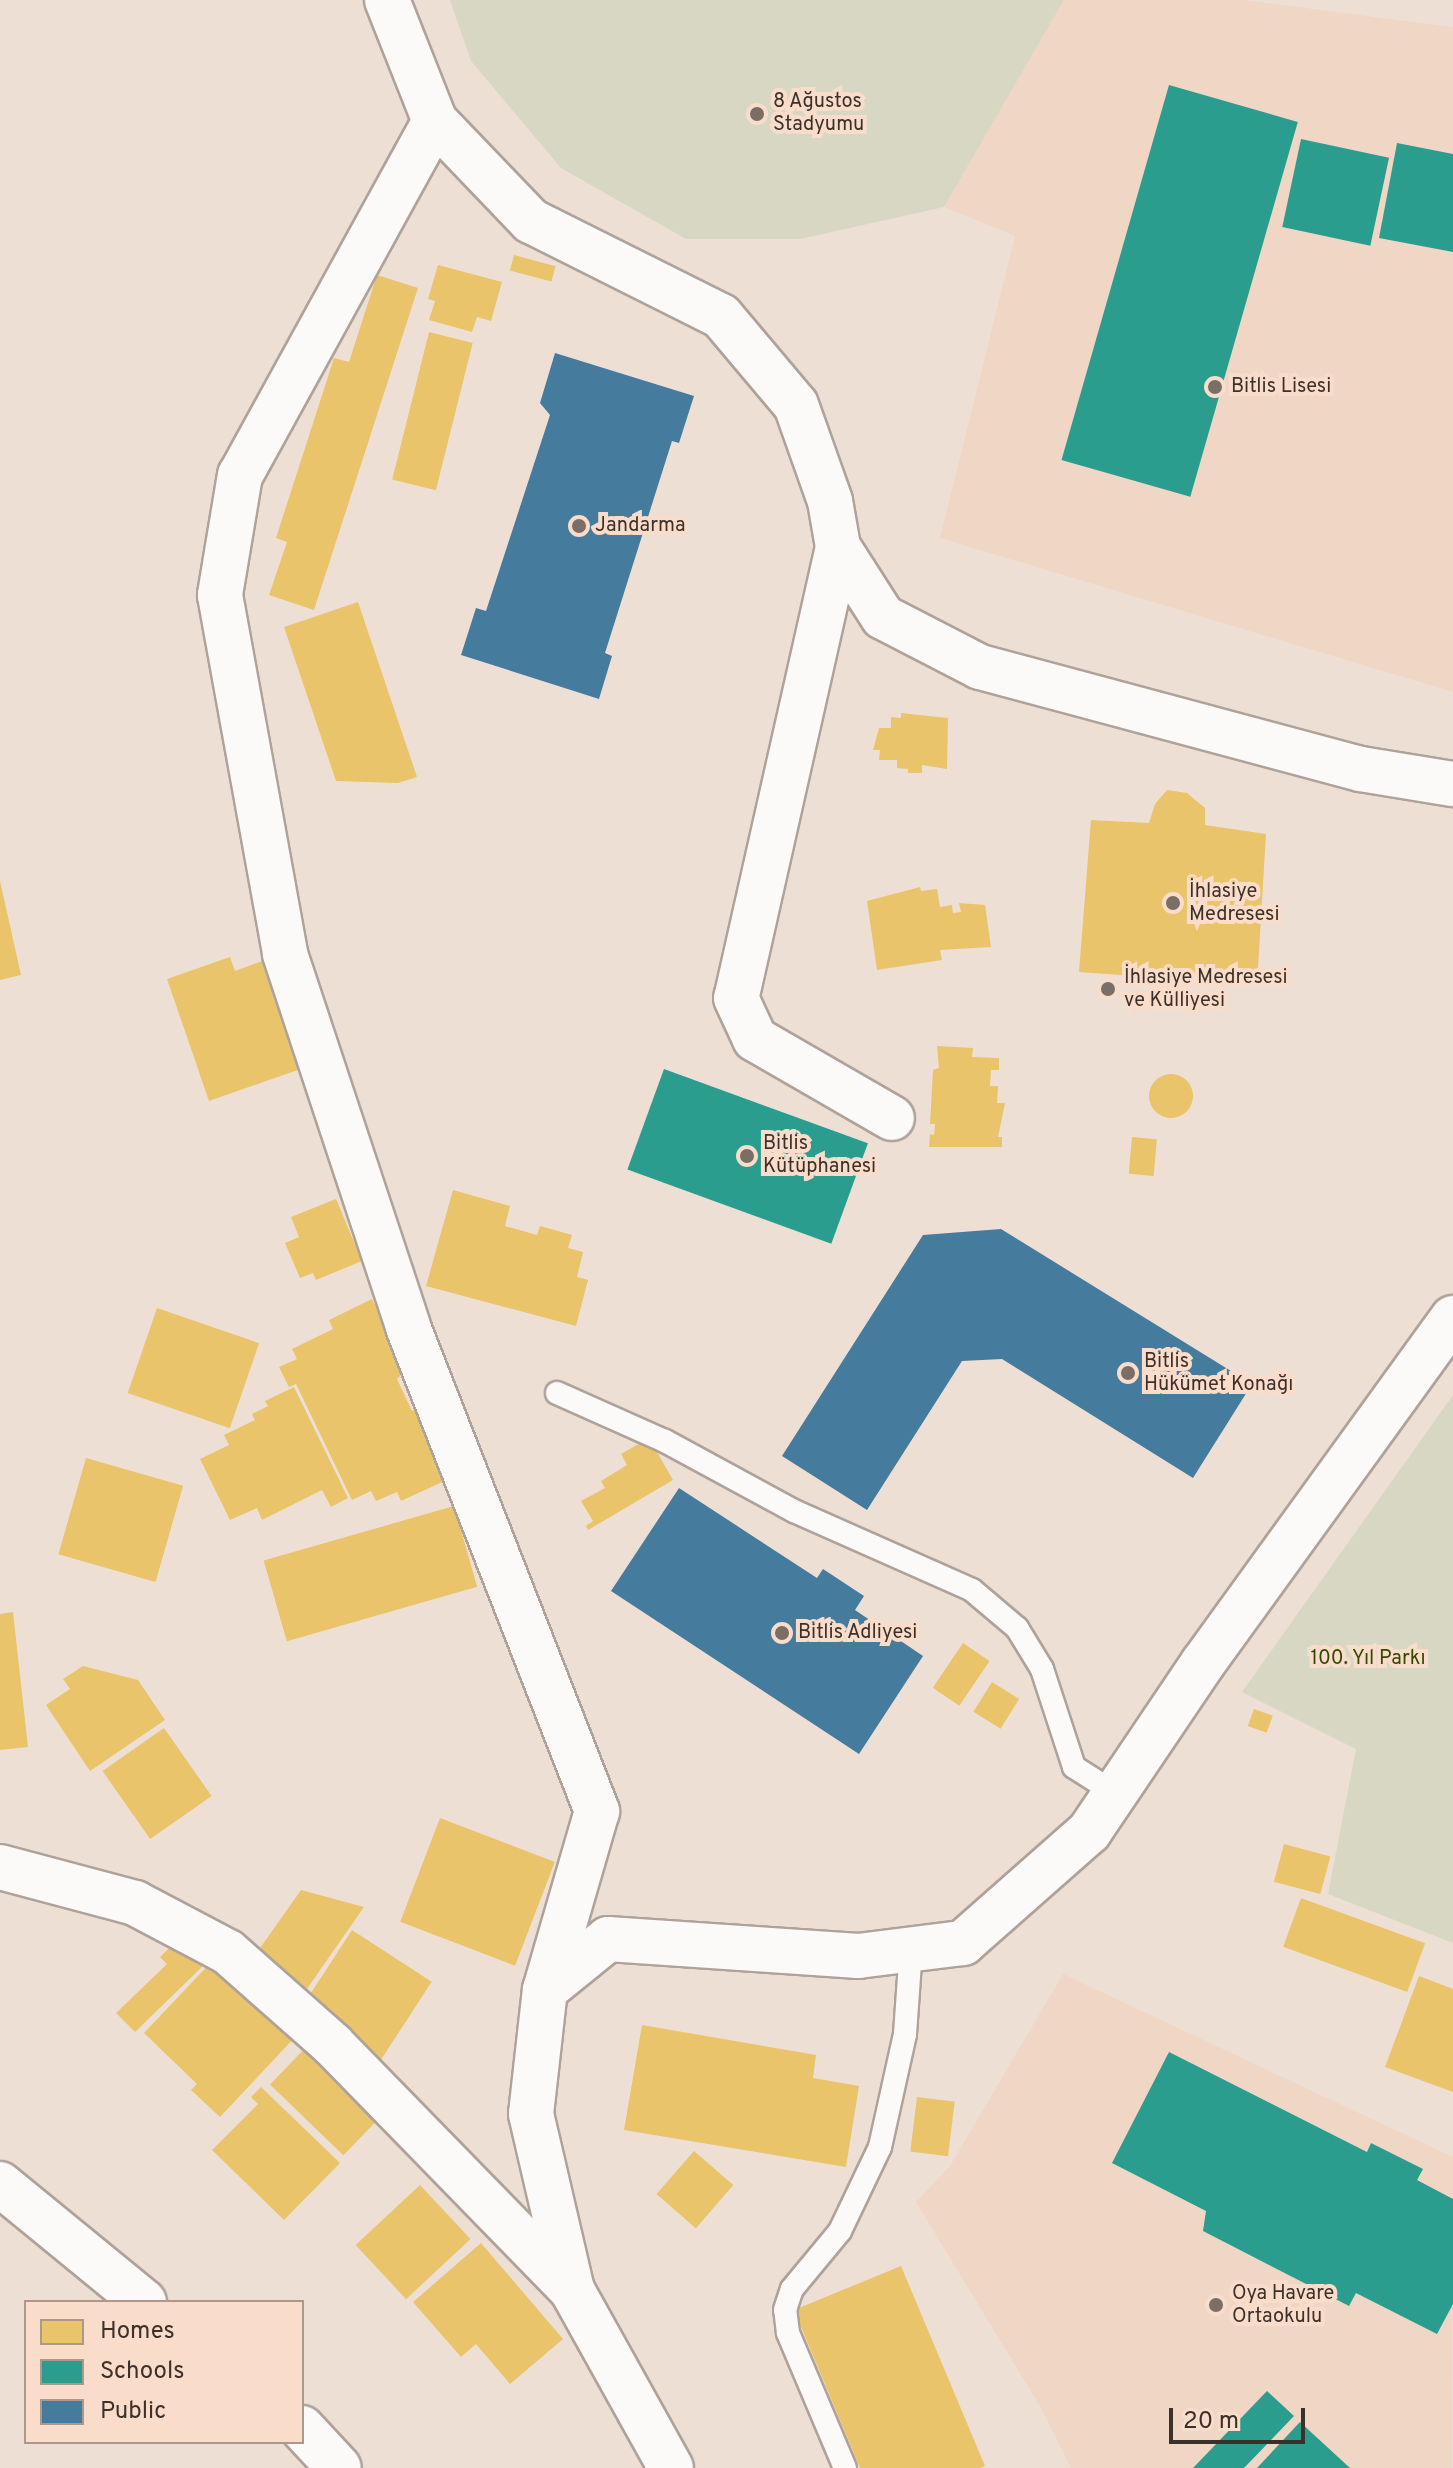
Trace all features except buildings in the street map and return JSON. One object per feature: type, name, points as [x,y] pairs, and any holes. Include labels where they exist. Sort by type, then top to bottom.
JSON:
[{"type":"street","points":[[387,0],[403,21],[435,121],[531,221],[721,316],[796,405],[830,501],[838,547],[736,998],[755,1039],[892,1118]]},
{"type":"street","points":[[435,121],[240,475],[220,595],[285,954],[408,1327],[597,1811],[545,1990],[531,2114],[572,2290]]},
{"type":"street","points":[[838,547],[883,617],[980,667],[1361,769],[1453,784]]},
{"type":"street","points":[[1361,769],[1453,811]]},
{"type":"street","points":[[545,1990],[608,1939],[843,1955],[963,1943],[1089,1832],[1203,1663],[1453,1318]]},
{"type":"street","points":[[0,1867],[135,1903],[228,1952],[333,2045],[572,2290],[671,2468]]},
{"type":"street","points":[[0,2184],[142,2300]]},
{"type":"street","points":[[304,2430],[339,2468]]},
{"type":"lane","points":[[557,1393],[665,1441],[794,1511],[972,1590],[1017,1628],[1042,1669],[1074,1767],[1115,1793]]},
{"type":"lane","points":[[845,2468],[788,2333],[785,2310],[792,2289],[840,2231],[880,2147],[905,2034],[911,1949]]},
{"type":"shaded area","name":"Bitlis Lisesi","points":[[1064,0],[1243,0],[1453,27],[1453,692],[940,538],[1015,236],[944,207]]},
{"type":"shaded area","name":"Oya Havare Ortaokulu","points":[[1063,1974],[1453,2157],[1452,2468],[1071,2468],[1041,2408],[916,2202],[950,2166]]},
{"type":"green space","name":"8 Ağustos Stadyumu","points":[[450,0],[1064,0],[944,207],[800,239],[686,239],[561,168],[471,61]]},
{"type":"green space","name":"100. Yıl Parkı","points":[[1453,1395],[1453,1943],[1328,1894],[1356,1749],[1242,1692]]},
{"type":"place","name":"8 Ağustos Stadyumu","points":[[757,114]]},
{"type":"place","name":"Bitlis Lisesi","points":[[1215,387]]},
{"type":"place","name":"Jandarma","points":[[579,526]]},
{"type":"place","name":"İhlasiye Medresesi","points":[[1173,903]]},
{"type":"place","name":"İhlasiye Medresesi ve Külliyesi","points":[[1108,989]]},
{"type":"place","name":"Bitlis Kütüphanesi","points":[[747,1156]]},
{"type":"place","name":"Bitlis Hükümet Konağı","points":[[1128,1373]]},
{"type":"place","name":"Bitlis Adliyesi","points":[[782,1633]]},
{"type":"place","name":"Oya Havare Ortaokulu","points":[[1216,2305]]}]
